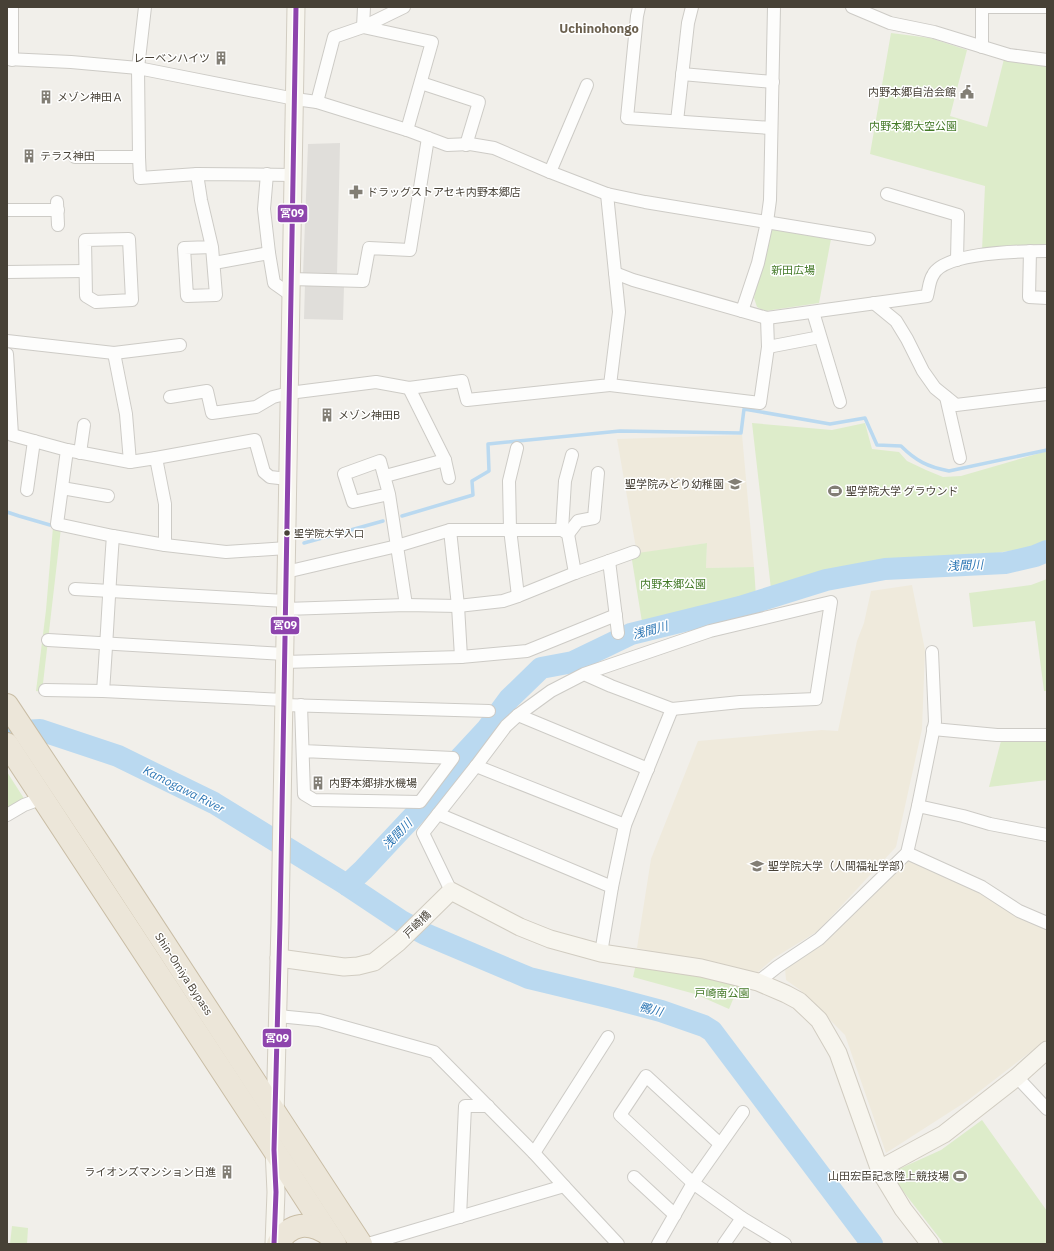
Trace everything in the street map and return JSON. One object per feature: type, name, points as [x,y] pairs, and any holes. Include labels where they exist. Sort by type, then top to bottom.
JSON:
[{"type":"highway","name":"Shin-Omiya Bypass","points":[[7,705],[361,1244]]},
{"type":"highway","name":"Shin-Omiya Bypass","points":[[7,744],[332,1240]]},
{"type":"highway","points":[[278,1244],[282,1237],[293,1228],[300,1226],[316,1227],[321,1229],[332,1240]]},
{"type":"street","points":[[12,7],[10,60],[71,62],[138,68],[295,100],[317,102],[407,130],[447,145],[466,144],[494,148],[607,194],[645,202],[869,240]]},
{"type":"street","points":[[145,7],[138,68],[138,156],[140,178],[197,174],[293,175]]},
{"type":"street","points":[[274,1244],[276,1192],[274,1150],[278,1016],[296,7]]},
{"type":"street","points":[[363,27],[364,7]]},
{"type":"street","points":[[317,102],[334,37],[363,27],[404,7]]},
{"type":"street","points":[[639,7],[627,118],[771,128]]},
{"type":"street","points":[[677,121],[688,23],[692,7]]},
{"type":"street","points":[[742,311],[758,263],[770,200],[774,7]]},
{"type":"street","points":[[852,7],[890,23],[934,32],[982,48],[1009,55],[1047,60]]},
{"type":"street","points":[[982,48],[982,7],[1047,8]]},
{"type":"street","points":[[363,27],[432,42],[407,130]]},
{"type":"street","points":[[682,74],[773,82]]},
{"type":"street","points":[[421,83],[479,102],[466,144]]},
{"type":"street","points":[[550,172],[587,85]]},
{"type":"street","points":[[267,174],[264,209],[274,283],[291,287],[363,281],[369,248],[410,250],[428,138]]},
{"type":"street","points":[[75,157],[138,156]]},
{"type":"street","points":[[197,174],[201,200],[212,247],[216,295],[186,296],[184,248],[212,247]]},
{"type":"street","points":[[607,194],[618,312],[610,385]]},
{"type":"street","points":[[887,194],[958,215],[958,260]]},
{"type":"street","points":[[7,210],[57,206],[58,225]]},
{"type":"street","points":[[129,239],[132,300],[96,302],[86,296],[84,271],[85,240],[129,239]]},
{"type":"street","points":[[615,273],[633,280],[767,318],[927,296],[933,274],[944,264],[984,254],[1047,250]]},
{"type":"street","points":[[1030,252],[1029,297],[1047,298]]},
{"type":"street","points":[[214,262],[269,253]]},
{"type":"street","points":[[7,272],[84,271]]},
{"type":"street","points":[[874,303],[896,322],[907,339],[923,371],[935,388],[956,405],[1047,394]]},
{"type":"street","points":[[813,312],[840,402]]},
{"type":"street","points":[[170,397],[207,391],[212,413],[256,407],[273,397],[289,393],[376,382],[409,388],[462,381],[467,400],[610,385],[760,403],[768,347],[767,318]]},
{"type":"street","points":[[768,347],[820,336]]},
{"type":"street","points":[[7,341],[114,353],[180,345]]},
{"type":"street","points":[[114,353],[126,414],[130,462]]},
{"type":"street","points":[[7,354],[9,434],[67,450],[130,462],[255,440],[264,472],[270,477],[288,479]]},
{"type":"street","points":[[409,388],[445,460],[449,478]]},
{"type":"street","points":[[946,397],[960,458]]},
{"type":"street","points":[[80,453],[84,425]]},
{"type":"street","points":[[28,490],[34,441]]},
{"type":"street","points":[[517,448],[509,481],[510,529],[518,596]]},
{"type":"street","points":[[67,450],[57,524],[165,545],[226,552],[287,548]]},
{"type":"street","points":[[572,456],[565,481],[565,532],[575,573]]},
{"type":"street","points":[[156,458],[165,504],[165,545]]},
{"type":"street","points":[[389,475],[445,460]]},
{"type":"street","points":[[286,572],[397,546],[450,530],[510,529],[565,532],[578,521],[594,518],[598,473]]},
{"type":"street","points":[[62,488],[108,496]]},
{"type":"street","points":[[389,494],[406,606]]},
{"type":"street","points":[[450,530],[458,606],[461,657]]},
{"type":"street","points":[[103,691],[113,536]]},
{"type":"street","points":[[74,590],[285,605],[458,606],[503,601],[634,552]]},
{"type":"street","points":[[609,561],[618,634]]},
{"type":"street","points":[[584,674],[672,709],[740,702],[816,699],[832,602],[710,631],[584,674],[551,691],[518,715],[506,726],[423,833],[451,891],[520,927],[550,939],[601,953],[701,968],[758,982],[799,1001],[820,1020],[838,1053],[880,1171],[903,1208],[930,1244]]},
{"type":"street","points":[[48,640],[107,643],[284,658],[461,657],[527,651],[616,615]]},
{"type":"street","points":[[758,982],[777,967],[819,939],[907,853],[935,722],[932,652]]},
{"type":"street","points":[[45,690],[103,691],[302,705],[489,711]]},
{"type":"street","points":[[302,705],[303,751],[304,794],[314,800],[420,802],[453,758],[303,751]]},
{"type":"street","points":[[601,953],[612,887],[625,824],[672,709]]},
{"type":"street","points":[[518,715],[648,769]]},
{"type":"street","points":[[933,729],[997,735],[1047,735]]},
{"type":"street","points":[[476,766],[625,824]]},
{"type":"street","points":[[7,815],[24,805],[43,798]]},
{"type":"street","points":[[918,806],[963,816],[990,824],[1047,835]]},
{"type":"street","points":[[438,814],[612,887]]},
{"type":"street","points":[[907,853],[982,887],[1020,911],[1047,923]]},
{"type":"street","name":"戸崎橋","points":[[279,958],[330,966],[358,966],[374,962],[399,942],[451,891]]},
{"type":"street","points":[[278,1016],[319,1020],[434,1052],[534,1153],[618,1244]]},
{"type":"street","points":[[534,1153],[608,1037]]},
{"type":"street","points":[[880,1171],[887,1165],[944,1134],[1017,1077],[1047,1050]]},
{"type":"street","points":[[720,1144],[646,1076],[620,1115],[693,1184],[742,1218],[785,1244]]},
{"type":"street","points":[[1017,1077],[1047,1109]]},
{"type":"street","points":[[460,1217],[465,1106],[488,1106]]},
{"type":"street","points":[[658,1244],[693,1184],[742,1112]]},
{"type":"street","points":[[634,1177],[675,1215]]},
{"type":"street","points":[[368,1244],[564,1186]]},
{"type":"street","points":[[724,1244],[742,1218]]},
{"type":"shaded area","points":[[340,143],[337,275],[303,275],[308,144]]},
{"type":"shaded area","points":[[305,284],[344,286],[343,320],[304,319]]},
{"type":"shaded area","points":[[742,435],[754,567],[706,568],[707,543],[637,554],[617,439]]},
{"type":"shaded area","points":[[912,585],[925,650],[922,729],[896,847],[818,931],[774,958],[758,972],[704,964],[637,948],[651,859],[698,741],[822,730],[838,731],[857,641],[864,623],[871,591]]},
{"type":"shaded area","points":[[909,858],[979,891],[1047,928],[1047,1040],[967,1101],[886,1153],[845,1035],[800,990],[786,980],[785,968],[821,946]]},
{"type":"green space","name":"内野本郷大空公園","points":[[891,33],[930,38],[967,50],[950,116],[987,127],[1004,59],[1047,65],[1047,244],[982,250],[985,186],[870,154]]},
{"type":"green space","name":"新田広場","points":[[770,227],[831,239],[819,303],[765,311],[757,307],[754,298]]},
{"type":"green space","name":"聖学院大学 グラウンド","points":[[752,423],[832,430],[865,423],[872,449],[899,452],[907,461],[943,477],[961,476],[1047,451],[1047,540],[1031,548],[967,557],[870,562],[771,589]]},
{"type":"green space","points":[[53,527],[61,528],[42,692],[36,691],[46,610]]},
{"type":"green space","name":"内野本郷公園","points":[[707,543],[706,568],[754,567],[756,597],[725,607],[643,628],[631,554]]},
{"type":"green space","points":[[1047,579],[1047,691],[1044,691],[1035,621],[973,627],[969,593],[1031,585]]},
{"type":"green space","points":[[1001,741],[1047,742],[1047,780],[989,787]]},
{"type":"green space","points":[[7,772],[25,800],[7,811]]},
{"type":"green space","name":"戸崎南公園","points":[[636,964],[698,974],[739,985],[729,1009],[695,994],[633,977]]},
{"type":"green space","name":"山田宏臣記念陸上競技場","points":[[982,1120],[1047,1211],[1047,1244],[944,1244],[896,1182],[899,1169],[941,1150]]},
{"type":"green space","points":[[12,1226],[28,1228],[27,1244],[10,1244]]},
{"type":"waterway","points":[[402,516],[473,495],[472,481],[489,471],[488,444],[620,431],[741,433],[744,409],[830,424],[865,418],[877,445],[901,446],[923,463],[935,468],[949,471],[1047,450]]},
{"type":"waterway","points":[[7,512],[50,525]]},
{"type":"waterway","points":[[304,543],[383,521]]},
{"type":"waterway","name":"浅間川","points":[[347,885],[422,807],[461,757],[487,729],[509,699],[541,668],[573,662],[631,634],[740,607],[826,580],[885,569],[1005,563],[1035,556],[1047,551]]},
{"type":"waterway","name":"鴨川","points":[[7,732],[40,730],[118,756],[214,803],[347,885],[401,921],[425,934],[529,978],[661,1011],[704,1026],[712,1031],[872,1244]]},
{"type":"transit line","name":"宮09","points":[[274,1244],[276,1192],[274,1150],[280,924],[296,7]]},
{"type":"place","name":"レーベンハイツ","points":[[221,58]]},
{"type":"place","name":"内野本郷自治会館","points":[[967,92]]},
{"type":"place","name":"メゾン神田Ａ","points":[[46,97]]},
{"type":"place","name":"テラス神田","points":[[29,156]]},
{"type":"place","name":"ドラッグストアセキ内野本郷店","points":[[356,192]]},
{"type":"place","name":"メゾン神田B","points":[[327,415]]},
{"type":"place","name":"聖学院みどり幼稚園","points":[[735,484]]},
{"type":"place","name":"聖学院大学 グラウンド","points":[[835,491]]},
{"type":"place","name":"聖学院大学入口","points":[[287,533]]},
{"type":"place","name":"内野本郷排水機場","points":[[318,783]]},
{"type":"place","name":"聖学院大学（人間福祉学部）","points":[[757,866]]},
{"type":"place","name":"ライオンズマンション日進","points":[[227,1172]]},
{"type":"place","name":"山田宏臣記念陸上競技場","points":[[960,1176]]},
{"type":"district","name":"Uchinohongo","points":[[599,28]]},
{"type":"water label","name":"Kamogawa River","points":[[184,789]]}]
